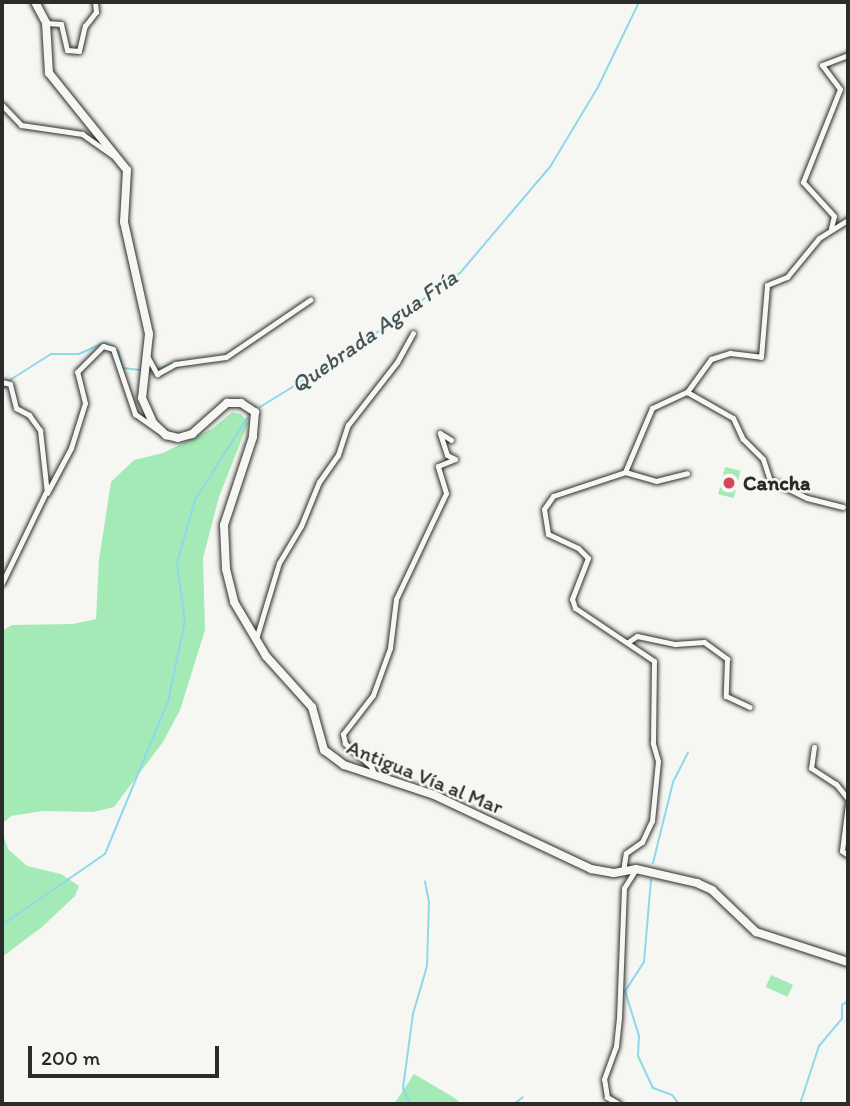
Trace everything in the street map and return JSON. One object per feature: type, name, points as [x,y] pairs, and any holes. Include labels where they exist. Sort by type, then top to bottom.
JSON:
[{"type":"main road","points":[[35,2],[46,23],[50,73],[125,167],[124,222],[149,334],[142,398],[159,431]]},
{"type":"main road","name":"Antigua Vía al Mar","points":[[159,431],[173,438],[187,436],[233,402],[255,412],[253,437],[226,512],[223,539],[234,601],[256,639],[312,707],[324,751],[344,765],[434,796],[591,869],[636,869],[697,883],[712,890],[756,932],[848,962]]},
{"type":"street","points":[[46,23],[61,24],[67,50],[79,51],[85,26],[96,12],[95,2]]},
{"type":"street","points":[[831,228],[834,216],[803,182],[840,89],[822,65],[848,55]]},
{"type":"street","points":[[2,105],[21,125],[88,137],[125,167]]},
{"type":"street","points":[[625,472],[652,408],[687,392],[718,355],[761,357],[767,285],[793,272],[809,247],[831,228],[848,220]]},
{"type":"street","points":[[147,356],[158,374],[175,364],[226,357],[310,300]]},
{"type":"street","points":[[256,639],[279,563],[319,482],[338,455],[348,425],[397,362],[413,333]]},
{"type":"street","points":[[2,583],[46,492],[52,488],[71,448],[85,403],[77,372],[103,346],[113,349],[140,422],[159,431]]},
{"type":"street","points":[[2,382],[10,384],[16,408],[29,415],[40,430],[46,492]]},
{"type":"street","points":[[687,392],[733,418],[743,439],[763,459],[770,480],[807,498],[843,507]]},
{"type":"street","points":[[375,776],[371,766],[348,747],[343,734],[373,695],[390,648],[396,599],[446,493],[438,466],[455,459],[444,451],[440,433],[451,440]]},
{"type":"street","points":[[623,871],[626,853],[650,832],[658,761],[653,743],[654,662],[575,608],[572,598],[588,558],[578,548],[551,537],[544,522],[553,496],[625,472],[656,481],[687,473]]},
{"type":"street","points":[[628,642],[637,636],[675,644],[704,642],[727,659],[726,696],[750,706]]},
{"type":"street","points":[[814,747],[811,768],[836,784],[848,802],[842,851],[848,855]]},
{"type":"street","points":[[620,1104],[607,1097],[604,1079],[616,1046],[620,1018],[624,888],[636,869]]},
{"type":"green space","points":[[232,412],[241,414],[248,423],[219,497],[203,558],[205,630],[180,710],[163,742],[114,807],[93,812],[42,811],[11,816],[2,824],[2,631],[12,625],[73,624],[96,619],[99,560],[111,482],[134,460],[163,453],[212,429]]},
{"type":"green space","name":"Cancha","points":[[725,467],[741,471],[734,498],[718,494]]},
{"type":"green space","points":[[2,831],[8,849],[27,866],[61,874],[79,886],[75,896],[42,927],[2,957]]},
{"type":"green space","points":[[771,975],[793,985],[788,997],[766,987]]},
{"type":"green space","points":[[414,1074],[453,1097],[462,1104],[394,1104]]},
{"type":"waterway","name":"Quebrada Agua Fría","points":[[260,407],[351,351],[460,273],[550,167],[598,87],[639,2]]},
{"type":"waterway","points":[[10,380],[51,354],[79,354],[104,343],[118,351],[123,368],[140,370]]},
{"type":"waterway","points":[[156,370],[179,361]]},
{"type":"waterway","points":[[2,390],[8,385]]},
{"type":"waterway","name":"Quebrada Agua Fría","points":[[2,925],[105,854],[168,701],[185,621],[177,563],[195,500],[247,418]]},
{"type":"waterway","points":[[653,863],[673,782],[688,753]]},
{"type":"waterway","points":[[651,880],[644,962],[625,991],[639,1036],[638,1056],[653,1088],[672,1095],[679,1104]]},
{"type":"waterway","points":[[410,1104],[403,1088],[413,1014],[427,966],[429,902],[425,881]]},
{"type":"waterway","points":[[800,1104],[819,1046],[842,1019],[842,1005],[848,1001]]},
{"type":"waterway","points":[[514,1104],[523,1097]]},
{"type":"place","name":"Cancha","points":[[729,483]]}]
